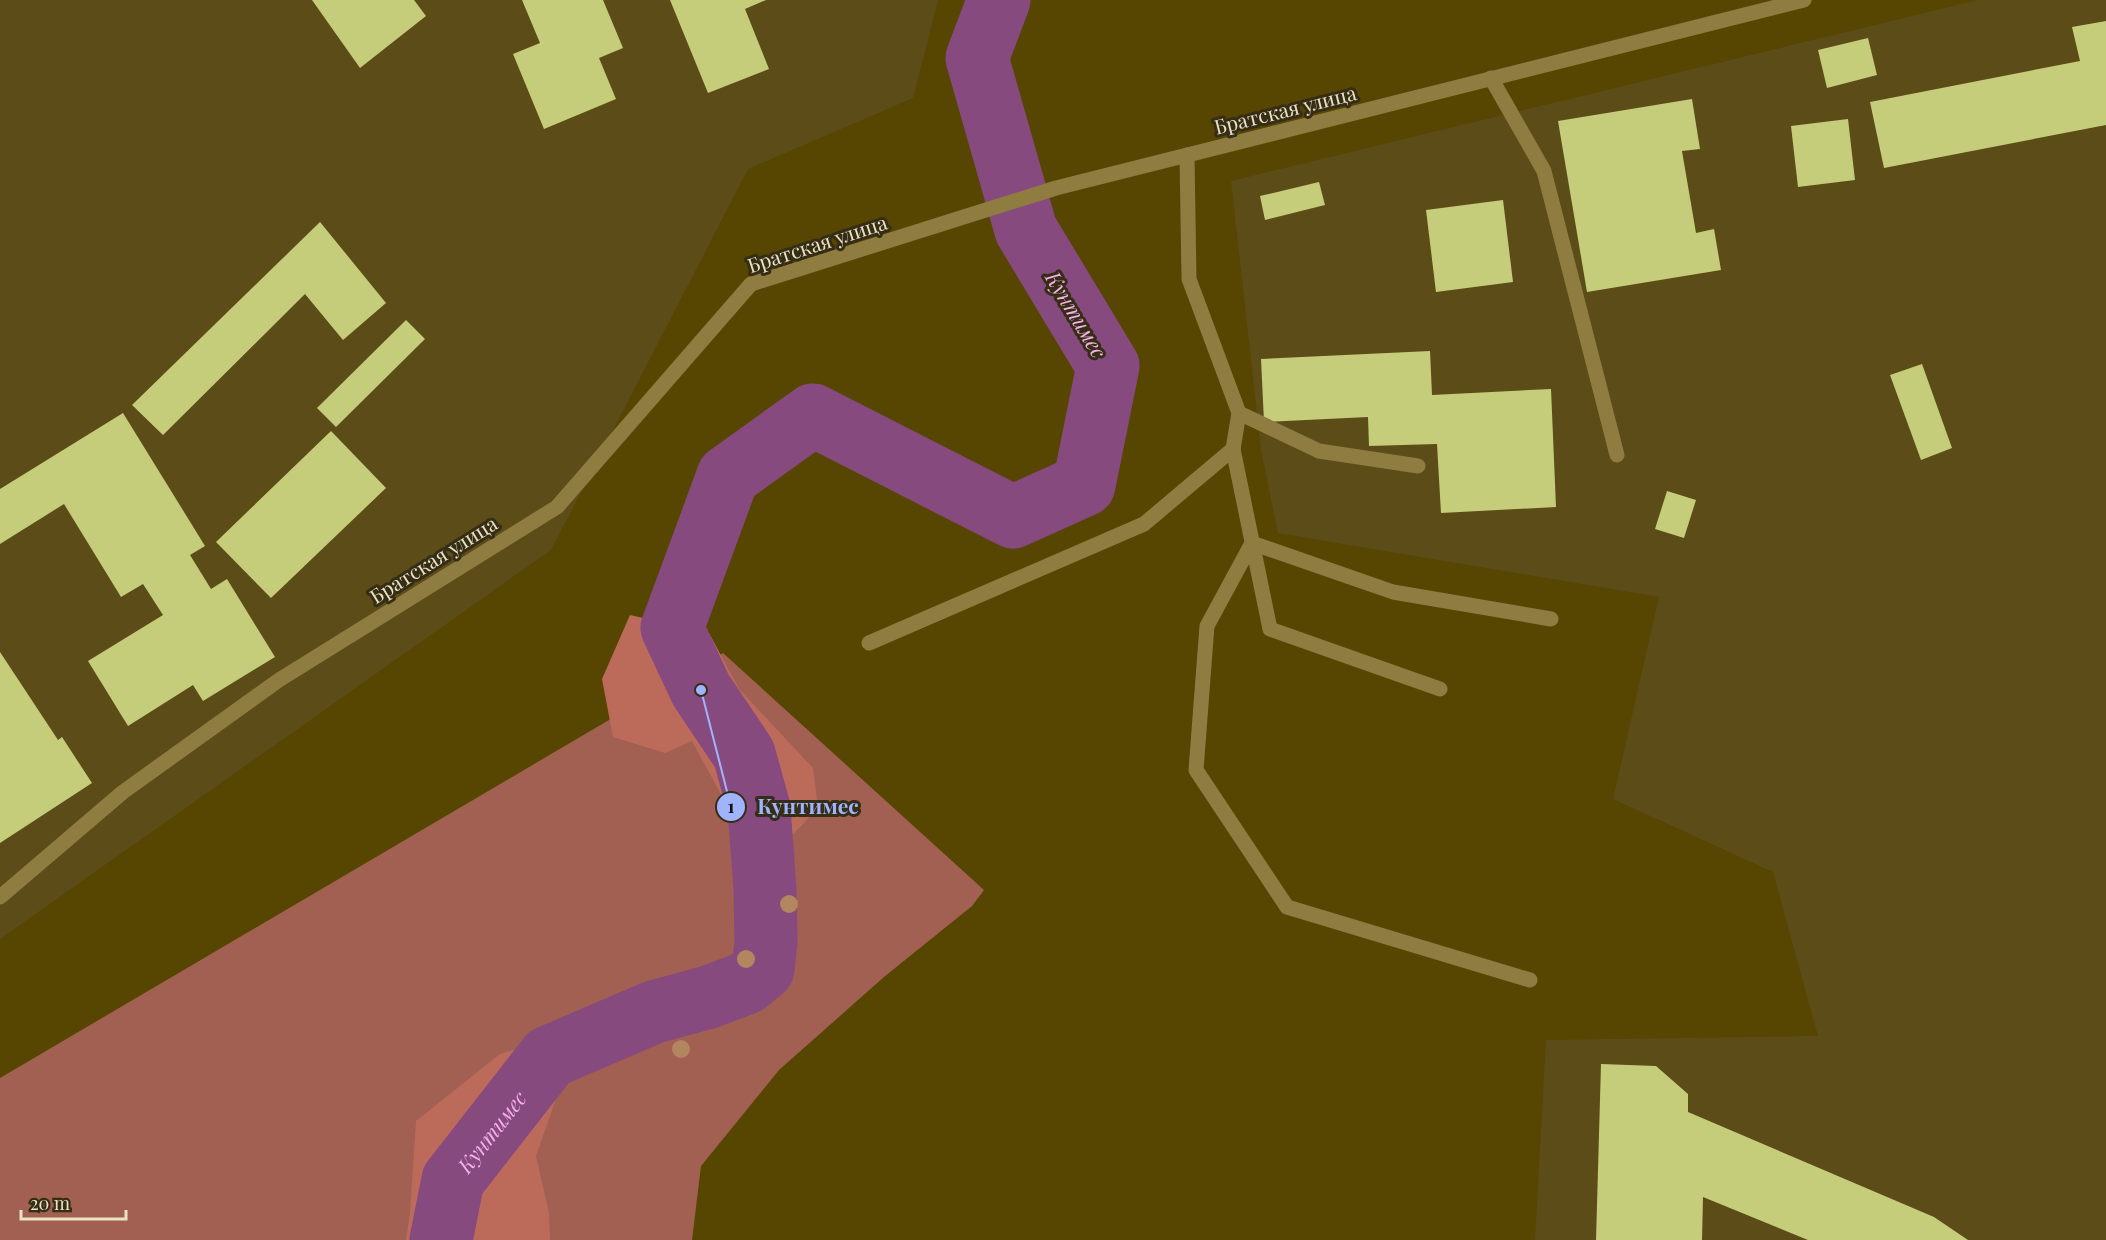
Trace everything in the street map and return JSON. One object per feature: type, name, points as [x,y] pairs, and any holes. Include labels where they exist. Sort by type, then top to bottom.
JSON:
[{"type":"street","name":"Братская улица","points":[[0,897],[123,792],[279,680],[557,507],[750,284],[1056,188],[1804,0]]},
{"type":"street","points":[[1491,78],[1544,171],[1617,454]]},
{"type":"street","points":[[1187,155],[1189,279],[1239,413],[1233,449],[1270,629],[1440,689]]},
{"type":"street","points":[[1239,413],[1319,451],[1418,466]]},
{"type":"street","points":[[869,643],[1144,524],[1233,449]]},
{"type":"street","points":[[1252,543],[1393,592],[1551,619]]},
{"type":"street","points":[[1252,543],[1207,626],[1196,770],[1287,907],[1530,980]]},
{"type":"shaded area","points":[[0,0],[938,0],[913,98],[748,169],[551,550],[0,939]]},
{"type":"shaded area","points":[[1978,0],[2106,0],[2106,1240],[1535,1240],[1546,1040],[1818,1036],[1773,872],[1613,799],[1659,597],[1278,533],[1261,450],[1231,181]]},
{"type":"shaded area","points":[[630,615],[709,633],[739,689],[813,768],[818,808],[784,844],[738,826],[692,741],[665,753],[613,737],[602,679]]},
{"type":"shaded area","points":[[723,653],[984,890],[972,906],[884,977],[779,1070],[701,1166],[692,1240],[0,1240],[0,1078]]},
{"type":"shaded area","points":[[559,1035],[588,1062],[563,1079],[536,1156],[549,1213],[550,1240],[406,1240],[416,1121],[500,1054]]},
{"type":"building","points":[[312,0],[414,0],[426,16],[360,68]]},
{"type":"building","points":[[522,0],[603,0],[623,48],[599,58],[616,99],[544,129],[513,54],[540,43]]},
{"type":"building","points":[[670,0],[766,0],[745,9],[769,69],[708,93]]},
{"type":"building","points":[[2106,21],[2106,125],[1884,168],[1870,102],[2080,61],[2072,27]]},
{"type":"building","points":[[1868,38],[1877,75],[1827,88],[1818,50]]},
{"type":"building","points":[[1692,99],[1700,149],[1682,151],[1696,233],[1714,229],[1721,270],[1587,292],[1558,121]]},
{"type":"building","points":[[1848,119],[1855,180],[1798,187],[1791,126]]},
{"type":"building","points":[[1319,182],[1325,205],[1265,220],[1260,196]]},
{"type":"building","points":[[1503,200],[1513,282],[1436,292],[1426,210]]},
{"type":"building","points":[[320,222],[386,303],[343,340],[305,294],[163,435],[132,405]]},
{"type":"building","points":[[406,320],[425,339],[336,427],[317,408]]},
{"type":"building","points":[[1430,351],[1432,395],[1551,389],[1556,507],[1441,513],[1437,444],[1369,446],[1368,417],[1264,422],[1261,359]]},
{"type":"building","points":[[1922,364],[1952,448],[1921,460],[1890,375]]},
{"type":"building","points":[[123,413],[205,546],[190,555],[211,589],[227,579],[275,657],[203,701],[193,685],[128,726],[88,661],[163,615],[143,584],[121,597],[64,504],[0,544],[0,489]]},
{"type":"building","points":[[331,431],[386,488],[271,598],[216,542]]},
{"type":"building","points":[[1667,491],[1696,500],[1684,538],[1655,529]]},
{"type":"building","points":[[0,652],[58,740],[62,737],[92,783],[0,843]]},
{"type":"building","points":[[1601,1064],[1656,1066],[1688,1094],[1688,1112],[1934,1217],[1968,1240],[1808,1240],[1703,1197],[1702,1240],[1596,1240]]},
{"type":"waterway","name":"Кунтимес","points":[[441,1240],[453,1180],[549,1057],[654,1012],[709,997],[746,983],[763,969],[766,943],[765,889],[759,808],[744,754],[701,690],[672,628],[728,476],[813,415],[1013,517],[1084,485],[1108,366],[1026,230],[977,58],[999,0]]},
{"type":"place","name":"Кунтимес","points":[[701,690]]}]
